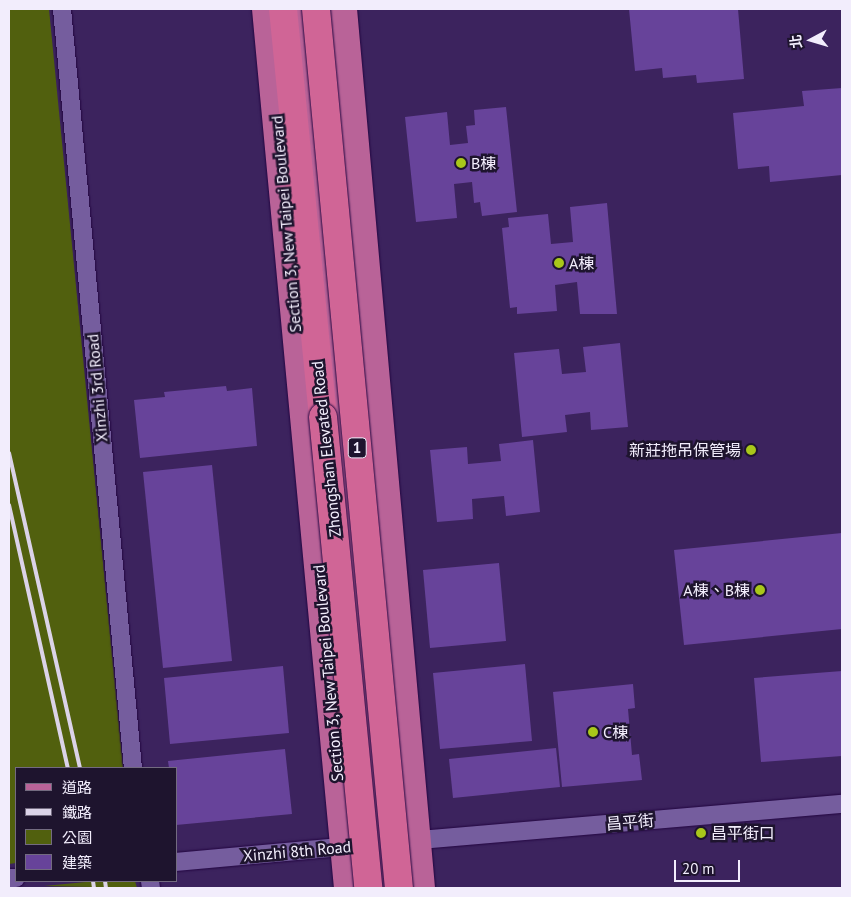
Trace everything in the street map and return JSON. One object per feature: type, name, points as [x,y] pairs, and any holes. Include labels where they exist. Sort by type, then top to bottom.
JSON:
[{"type":"highway","name":"Zhongshan Elevated Road","points":[[283,9],[368,888]]},
{"type":"highway","name":"Zhongshan Elevated Road","points":[[316,9],[399,888]]},
{"type":"main road","name":"Section 3, New Taipei Boulevard","points":[[266,9],[348,888]]},
{"type":"main road","name":"1","points":[[301,9],[383,888]]},
{"type":"main road","name":"1","points":[[343,9],[422,888]]},
{"type":"street","name":"Xinzhi 3rd Road","points":[[62,9],[133,767]]},
{"type":"street","name":"昌平街","points":[[417,840],[842,804]]},
{"type":"street","name":"Xinzhi 8th Road","points":[[178,862],[417,840]]},
{"type":"green space","points":[[9,9],[49,9],[123,767],[15,767],[15,863],[9,864]]},
{"type":"green space","points":[[86,882],[135,882],[137,888],[44,886]]},
{"type":"building","points":[[629,9],[738,9],[744,79],[697,83],[696,75],[663,78],[662,68],[635,71]]},
{"type":"building","points":[[842,88],[842,175],[770,182],[769,166],[738,169],[733,113],[804,106],[802,91]]},
{"type":"building","name":"B棟","points":[[506,107],[517,212],[482,216],[480,202],[474,203],[472,182],[454,184],[457,218],[416,222],[405,117],[447,112],[450,145],[468,143],[466,126],[475,125],[474,110]]},
{"type":"building","name":"A棟","points":[[607,203],[617,314],[580,314],[577,282],[555,285],[557,311],[517,314],[517,307],[510,308],[502,228],[509,227],[508,218],[548,214],[551,244],[573,242],[570,207]]},
{"type":"building","points":[[620,343],[628,427],[591,430],[590,412],[565,415],[567,432],[522,437],[514,353],[559,349],[562,374],[586,372],[583,347]]},
{"type":"building","points":[[226,386],[227,391],[252,388],[257,446],[140,458],[134,400],[165,397],[164,392]]},
{"type":"building","points":[[533,440],[540,512],[506,516],[504,496],[472,499],[473,519],[437,522],[430,450],[467,447],[468,464],[501,461],[499,444]]},
{"type":"building","points":[[212,465],[232,661],[163,668],[143,472]]},
{"type":"building","name":"A棟、B棟","points":[[842,533],[842,629],[684,645],[674,550]]},
{"type":"building","points":[[499,563],[506,641],[430,648],[423,570]]},
{"type":"building","points":[[525,664],[532,741],[440,749],[433,673]]},
{"type":"building","points":[[283,666],[289,733],[170,744],[164,678]]},
{"type":"building","points":[[842,671],[842,756],[761,762],[754,678]]},
{"type":"building","name":"C棟","points":[[633,684],[635,708],[628,709],[632,755],[639,754],[642,780],[562,787],[553,692]]},
{"type":"building","points":[[556,748],[560,787],[453,798],[449,759]]},
{"type":"building","points":[[285,749],[292,814],[178,825],[178,767],[169,767],[168,761]]},
{"type":"railway","points":[[9,453],[80,767]]},
{"type":"railway","points":[[9,505],[68,767]]},
{"type":"railway","points":[[93,882],[94,888]]},
{"type":"railway","points":[[105,882],[106,888]]},
{"type":"place","name":"B棟","points":[[461,163]]},
{"type":"place","name":"A棟","points":[[559,263]]},
{"type":"place","name":"新莊拖吊保管場","points":[[751,450]]},
{"type":"place","name":"A棟、B棟","points":[[760,590]]},
{"type":"place","name":"C棟","points":[[593,732]]},
{"type":"place","name":"昌平街口","points":[[701,833]]}]
